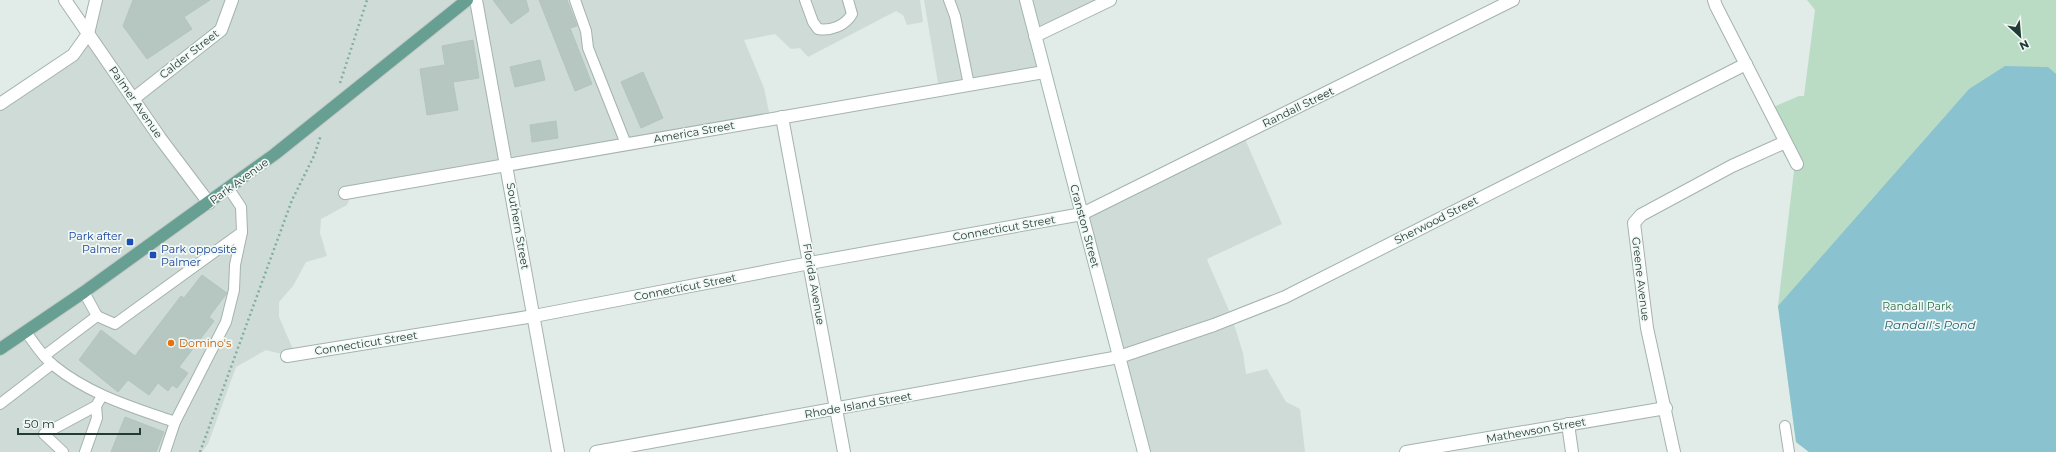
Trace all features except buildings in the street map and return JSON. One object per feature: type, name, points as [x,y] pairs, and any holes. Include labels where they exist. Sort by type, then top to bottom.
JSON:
[{"type":"main road","name":"Park Avenue","points":[[0,350],[229,189],[330,112],[467,0]]},
{"type":"street","name":"Palmer Avenue","points":[[65,0],[133,99],[209,203]]},
{"type":"street","points":[[0,104],[72,55],[88,34],[96,0]]},
{"type":"street","name":"Calder Street","points":[[133,99],[221,30],[232,0]]},
{"type":"street","name":"Southern Street","points":[[476,0],[507,164],[558,452]]},
{"type":"street","name":"Cranston Street","points":[[1026,0],[1144,452]]},
{"type":"street","points":[[1035,36],[1110,0]]},
{"type":"street","name":"Randall Street","points":[[1082,214],[1513,0]]},
{"type":"street","points":[[1714,0],[1797,164]]},
{"type":"street","name":"Sherwood Street","points":[[1119,357],[1214,325],[1284,297],[1746,64]]},
{"type":"street","name":"America Street","points":[[345,193],[1044,72]]},
{"type":"street","name":"Florida Avenue","points":[[782,117],[844,452]]},
{"type":"street","name":"Greene Avenue","points":[[1674,452],[1666,408],[1647,328],[1634,223],[1641,215],[1732,166],[1781,144]]},
{"type":"street","name":"Connecticut Street","points":[[287,356],[534,316],[810,263],[1082,214]]},
{"type":"street","name":"Rhode Island Street","points":[[596,452],[1119,357]]},
{"type":"street","name":"Mathewson Street","points":[[1406,452],[1666,408]]},
{"type":"street","points":[[1568,424],[1572,452]]},
{"type":"lane","points":[[575,0],[586,31],[588,48],[626,144]]},
{"type":"lane","points":[[805,0],[813,22],[818,29],[826,30],[848,21],[852,14],[848,0]]},
{"type":"lane","points":[[949,0],[955,16],[969,85]]},
{"type":"lane","points":[[166,452],[175,422],[226,322],[234,290],[235,265],[242,232],[241,207],[229,189]]},
{"type":"lane","points":[[84,292],[98,316],[115,324],[242,232]]},
{"type":"lane","points":[[44,356],[98,316]]},
{"type":"lane","points":[[26,332],[52,364],[102,396],[175,422]]},
{"type":"lane","points":[[0,404],[52,364]]},
{"type":"lane","points":[[63,452],[44,434],[96,406],[102,396]]},
{"type":"lane","points":[[85,452],[97,418],[96,406]]},
{"type":"lane","points":[[1785,426],[1789,452]]},
{"type":"path","points":[[340,84],[367,0]]},
{"type":"path","points":[[200,452],[292,200],[314,156],[320,139]]},
{"type":"shaded area","points":[[96,0],[920,0],[923,22],[907,25],[903,15],[896,11],[808,57],[800,48],[791,49],[775,34],[744,40],[764,88],[770,117],[352,193],[347,205],[321,219],[320,233],[327,256],[306,262],[293,286],[279,302],[279,317],[295,354],[290,356],[266,350],[236,367],[208,444],[202,452],[0,452],[0,106],[74,54]]},
{"type":"shaded area","points":[[924,0],[1111,0],[1039,36],[1042,70],[939,89]]},
{"type":"shaded area","points":[[1245,139],[1282,224],[1207,260],[1231,315],[1243,353],[1246,374],[1267,369],[1286,402],[1300,409],[1305,452],[1144,452],[1084,216]]},
{"type":"green space","name":"Randall's Pond","points":[[1807,0],[2056,0],[2056,452],[1809,452],[1796,442],[1778,306],[1794,171],[1779,146],[1781,141],[1769,109],[1799,96],[1804,96],[1815,10]]},
{"type":"water","name":"Randall's Pond","points":[[2005,66],[2048,67],[2056,74],[2056,452],[1809,452],[1796,442],[1778,306],[1969,89]]},
{"type":"place","name":"Park after Palmer","points":[[130,242]]},
{"type":"place","name":"Park opposite Palmer","points":[[153,255]]},
{"type":"place","name":"Domino's","points":[[171,343]]},
{"type":"park label","name":"Randall Park","points":[[1917,306]]}]
